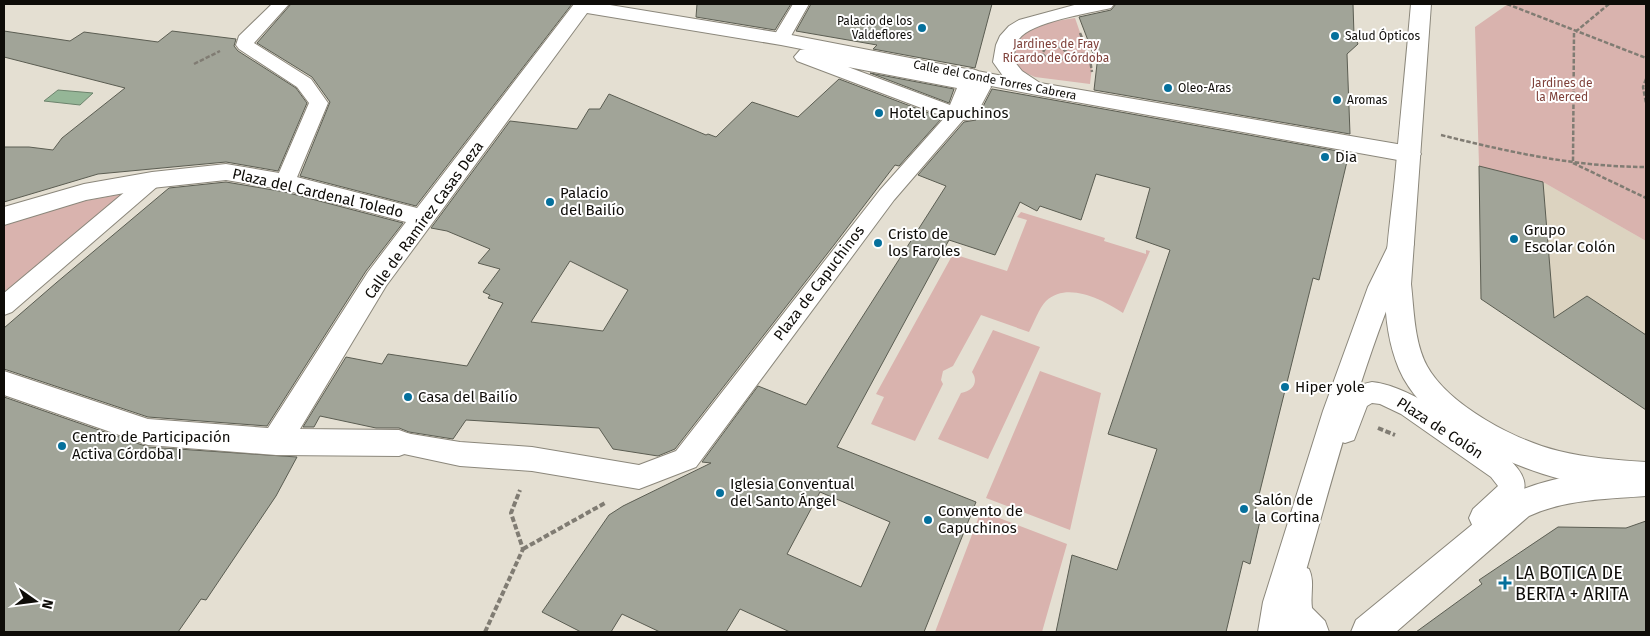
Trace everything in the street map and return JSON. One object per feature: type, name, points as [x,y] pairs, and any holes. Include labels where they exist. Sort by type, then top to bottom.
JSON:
[{"type":"street","points":[[281,4],[246,40],[245,45],[304,83],[319,103],[285,182]]},
{"type":"street","points":[[781,39],[801,4]]},
{"type":"street","points":[[1037,89],[1009,71],[1003,62],[1009,37],[1023,26],[1077,20],[1104,4]]},
{"type":"street","name":"Plaza de Colón","points":[[1421,4],[1398,284],[1400,316],[1405,343],[1414,371],[1433,397],[1458,417],[1493,438],[1526,454],[1558,465],[1600,473],[1646,476]]},
{"type":"street","name":"Calle del Conde Torres Cabrera","points":[[582,5],[781,39],[970,80],[1037,89],[1409,154]]},
{"type":"street","name":"Calle de Ramírez Casas Deza","points":[[276,442],[377,280],[582,5]]},
{"type":"street","points":[[958,111],[950,112],[804,57],[806,54],[970,80],[1004,52]]},
{"type":"street","name":"Plaza de Capuchinos","points":[[639,477],[686,459],[887,195],[953,120],[970,80]]},
{"type":"street","name":"Plaza del Cardenal Toledo","points":[[4,216],[84,192],[152,180],[226,172],[285,182],[424,218]]},
{"type":"street","points":[[4,306],[152,180]]},
{"type":"street","name":"Plaza de Colón","points":[[1276,632],[1280,602],[1338,411],[1381,288],[1403,240]]},
{"type":"street","points":[[4,383],[148,432],[276,442],[399,443],[460,454],[532,459],[639,477]]},
{"type":"street","name":"Plaza de Colón","points":[[1314,632],[1298,612],[1295,605],[1296,591],[1353,405],[1358,398],[1372,392],[1396,398],[1442,428],[1501,469],[1510,479],[1512,489],[1500,503],[1352,632]]},
{"type":"street","points":[[1369,632],[1518,506],[1530,499],[1554,492],[1646,482]]},
{"type":"path","points":[[1507,4],[1646,58]]},
{"type":"path","points":[[1573,163],[1574,33],[1609,4]]},
{"type":"path","points":[[1077,20],[1089,54],[1092,67],[1091,76]]},
{"type":"path","points":[[1042,54],[1046,47],[1055,44],[1065,49],[1068,54]]},
{"type":"path","points":[[1036,54],[1042,54],[1057,62],[1064,59],[1068,54]]},
{"type":"path","points":[[1068,54],[1089,54]]},
{"type":"path","points":[[1646,79],[1643,87],[1646,103]]},
{"type":"path","points":[[1411,128],[1548,160],[1624,168],[1646,167]]},
{"type":"path","points":[[1573,163],[1646,198]]},
{"type":"path","points":[[523,549],[511,513],[532,459]]},
{"type":"path","points":[[485,632],[523,549],[617,496],[639,477]]},
{"type":"shaded area","points":[[58,90],[93,93],[80,105],[44,101]]},
{"type":"shaded area","name":"Grupo Escolar Colón","points":[[1479,166],[1543,182],[1646,241],[1646,407],[1642,407],[1481,299]]},
{"type":"green space","name":"Jardines de la Merced","points":[[1508,4],[1646,4],[1646,241],[1543,182],[1479,166],[1475,27]]},
{"type":"green space","name":"Jardines de Fray Ricardo de Córdoba","points":[[1075,18],[1092,67],[1090,84],[1035,77],[1021,71],[1013,58],[1017,38],[1036,24]]},
{"type":"green space","points":[[128,193],[4,292],[4,222],[74,203]]},
{"type":"green space","points":[[1021,212],[1105,238],[1104,241],[1146,254],[1146,250],[1150,251],[1123,313],[1096,298],[1075,293],[1064,293],[1055,295],[1043,304],[1029,332],[981,315],[953,366],[943,371],[941,380],[943,384],[915,441],[871,424],[884,397],[876,394],[953,254],[1007,271],[1027,220],[1017,217]]},
{"type":"green space","points":[[993,330],[1040,347],[988,459],[938,439],[961,393],[974,386],[975,379],[972,372]]},
{"type":"green space","points":[[1040,371],[1101,393],[1070,530],[986,498]]},
{"type":"green space","points":[[981,511],[1067,544],[1042,632],[935,632]]},
{"type":"building","points":[[291,4],[572,4],[416,206],[300,176],[330,102],[312,77],[257,43]]},
{"type":"building","points":[[697,4],[791,4],[775,30],[696,17]]},
{"type":"building","name":"Palacio de los Valdeflores","points":[[811,4],[992,4],[975,68],[873,49],[877,45],[796,31]]},
{"type":"building","points":[[1116,4],[1353,4],[1354,35],[1358,44],[1347,54],[1350,134],[1094,90],[1097,64],[1079,17],[1111,10]]},
{"type":"building","points":[[4,31],[70,41],[84,32],[158,42],[172,31],[236,39],[234,46],[238,51],[296,88],[307,103],[278,171],[226,162],[98,174],[4,202],[4,147],[29,147],[53,150],[62,138],[125,88],[4,57]]},
{"type":"building","points":[[870,73],[954,89],[949,103]]},
{"type":"building","points":[[839,79],[942,118],[899,166],[895,165],[675,449],[658,456],[613,449],[599,428],[466,420],[453,439],[409,432],[399,428],[376,428],[320,416],[314,427],[303,427],[346,357],[382,364],[388,354],[467,366],[503,303],[488,298],[490,295],[483,292],[500,269],[478,263],[490,249],[447,231],[431,228],[510,121],[577,129],[589,109],[600,109],[609,94],[706,135],[716,137],[752,102],[798,117]],"holes":[[[570,261],[628,290],[603,331],[531,322]]]},
{"type":"building","points":[[992,89],[1349,153],[1319,280],[1313,278],[1253,519],[1260,521],[1250,564],[1243,561],[1226,632],[1056,632],[1072,555],[1117,570],[1157,449],[1108,434],[1170,250],[1136,238],[1150,188],[1096,174],[1081,220],[1040,206],[1037,211],[1020,202],[995,255],[949,240],[837,447],[976,502],[924,632],[790,632],[740,609],[726,632],[660,632],[622,614],[611,632],[581,632],[542,612],[609,515],[623,506],[711,463],[702,462],[758,386],[806,405],[946,186],[918,175],[964,122],[976,120]],"holes":[[[820,492],[890,522],[861,587],[787,554]]]},
{"type":"building","name":"Grupo Escolar Colón","points":[[1479,166],[1543,182],[1554,318],[1587,296],[1646,335],[1646,410],[1481,299]]},
{"type":"building","points":[[226,182],[285,192],[403,223],[366,271],[267,426],[148,417],[4,369],[4,328],[56,283],[169,188]]},
{"type":"building","points":[[4,397],[148,447],[297,457],[276,496],[206,600],[201,599],[178,632],[4,632]]},
{"type":"building","points":[[1646,521],[1646,632],[1416,632],[1482,584],[1479,580],[1558,527],[1626,528]]},
{"type":"place","name":"Palacio de los Valdeflores","points":[[922,28]]},
{"type":"place","name":"Salud Ópticos","points":[[1335,36]]},
{"type":"place","name":"Oleo-Aras","points":[[1168,88]]},
{"type":"place","name":"Aromas","points":[[1337,100]]},
{"type":"place","name":"Hotel Capuchinos","points":[[879,113]]},
{"type":"place","name":"Dia","points":[[1325,157]]},
{"type":"place","name":"Palacio del Bailío","points":[[550,202]]},
{"type":"place","name":"Grupo Escolar Colón","points":[[1514,239]]},
{"type":"place","name":"Cristo de los Faroles","points":[[878,243]]},
{"type":"place","name":"Hiper yole","points":[[1285,387]]},
{"type":"place","name":"Casa del Bailío","points":[[408,397]]},
{"type":"place","name":"Centro de Participación Activa Córdoba I","points":[[62,446]]},
{"type":"place","name":"Iglesia Conventual del Santo Ángel","points":[[720,493]]},
{"type":"place","name":"Salón de la Cortina","points":[[1244,509]]},
{"type":"place","name":"Convento de Capuchinos","points":[[928,520]]},
{"type":"place","name":"LA BOTICA DE BERTA + ARITA","points":[[1505,583]]}]
